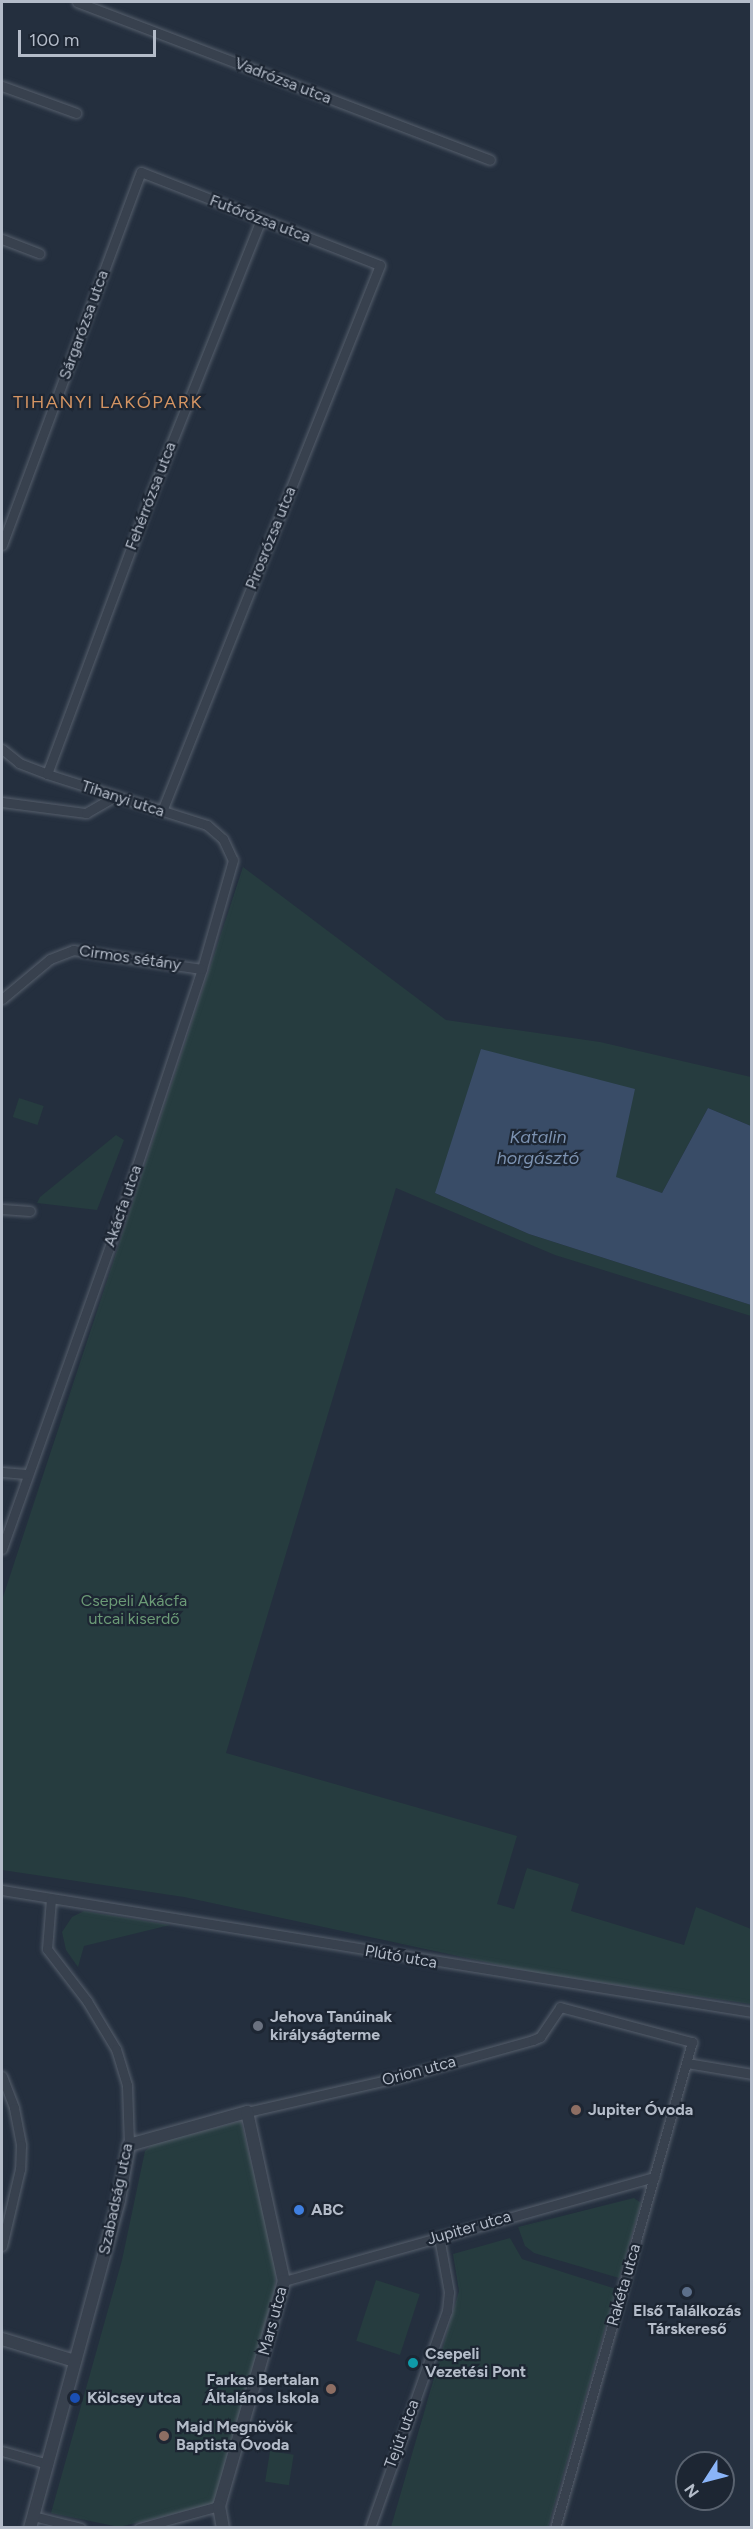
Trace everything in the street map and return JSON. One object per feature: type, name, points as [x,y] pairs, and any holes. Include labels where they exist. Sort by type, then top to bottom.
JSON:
[{"type":"street","name":"Vadrózsa utca","points":[[76,2],[490,160]]},
{"type":"street","points":[[2,86],[76,113]]},
{"type":"street","name":"Futórózsa utca","points":[[141,172],[380,265]]},
{"type":"street","name":"Sárgarózsa utca","points":[[2,545],[141,172]]},
{"type":"street","name":"Fehérrózsa utca","points":[[47,774],[150,497],[261,220]]},
{"type":"street","points":[[2,239],[39,253]]},
{"type":"street","name":"Pirosrózsa utca","points":[[162,811],[380,265]]},
{"type":"street","name":"Tihanyi utca","points":[[2,749],[19,763],[47,774],[215,830],[233,860]]},
{"type":"street","points":[[2,802],[86,813],[115,796]]},
{"type":"street","name":"Akácfa utca","points":[[2,1549],[26,1474],[118,1223],[202,969],[233,860]]},
{"type":"street","name":"Cirmos sétány","points":[[2,999],[50,959],[74,950],[202,969]]},
{"type":"street","points":[[2,1209],[30,1211]]},
{"type":"street","points":[[2,1472],[26,1474]]},
{"type":"street","points":[[2,1890],[51,1899]]},
{"type":"street","name":"Plútó utca","points":[[51,1899],[752,2012]]},
{"type":"street","name":"Szabadság utca","points":[[31,2522],[119,2200],[129,2145],[127,2085],[116,2049],[87,2001],[47,1949],[51,1899]]},
{"type":"street","name":"Orion utca","points":[[129,2145],[247,2112],[404,2076],[533,2040],[540,2037],[560,2007],[692,2043]]},
{"type":"street","name":"Rakéta utca","points":[[555,2528],[692,2043]]},
{"type":"street","points":[[687,2063],[752,2074]]},
{"type":"street","points":[[2,2076],[14,2109],[21,2145],[20,2169],[2,2246]]},
{"type":"street","name":"Mars utca","points":[[223,2528],[219,2506],[284,2281],[247,2112]]},
{"type":"street","name":"Jupiter utca","points":[[284,2281],[655,2176]]},
{"type":"street","name":"Tejút utca","points":[[370,2528],[447,2311],[449,2292],[439,2237]]},
{"type":"street","points":[[2,2339],[75,2361]]},
{"type":"street","points":[[2,2451],[48,2464]]},
{"type":"street","points":[[139,2528],[219,2506]]},
{"type":"street","points":[[31,2522],[81,2528]]},
{"type":"green space","name":"Csepeli Akácfa utcai kiserdő","points":[[243,867],[446,1020],[600,1042],[751,1077],[751,1126],[708,1108],[662,1193],[615,1177],[435,1193],[529,1234],[751,1305],[751,1316],[555,1255],[396,1188],[226,1753],[517,1836],[497,1904],[514,1909],[527,1868],[579,1884],[571,1911],[684,1945],[696,1907],[751,1929],[751,2004],[537,1973],[184,1897],[2,1870],[2,1600]]},
{"type":"green space","points":[[19,1098],[44,1106],[38,1125],[13,1117]]},
{"type":"green space","points":[[116,1135],[124,1140],[97,1210],[37,1203],[40,1197]]},
{"type":"green space","points":[[84,1911],[170,1925],[84,1946],[78,1967],[66,1950],[62,1932],[72,1917]]},
{"type":"green space","points":[[241,2121],[276,2264],[275,2289],[214,2504],[119,2527],[51,2513],[122,2260],[145,2151],[153,2144]]},
{"type":"green space","points":[[634,2198],[641,2203],[619,2278],[534,2253],[525,2246],[518,2227]]},
{"type":"green space","points":[[510,2238],[522,2259],[616,2289],[548,2527],[391,2527],[459,2291],[453,2254]]},
{"type":"green space","points":[[376,2280],[420,2294],[400,2355],[356,2341]]},
{"type":"green space","points":[[270,2451],[294,2455],[289,2485],[265,2482]]},
{"type":"water","name":"Katalin horgásztó","points":[[481,1049],[635,1089],[616,1177],[662,1193],[708,1108],[751,1126],[751,1305],[529,1234],[435,1193]]},
{"type":"place","name":"Jehova Tanúinak királyságterme","points":[[258,2026]]},
{"type":"place","name":"Jupiter Óvoda","points":[[576,2110]]},
{"type":"place","name":"ABC","points":[[299,2210]]},
{"type":"place","name":"Első Találkozás Társkereső","points":[[687,2292]]},
{"type":"place","name":"Csepeli Vezetési Pont","points":[[413,2363]]},
{"type":"place","name":"Farkas Bertalan Általános Iskola","points":[[331,2389]]},
{"type":"place","name":"Kölcsey utca","points":[[75,2398]]},
{"type":"place","name":"Majd Megnövök Baptista Óvoda","points":[[164,2436]]},
{"type":"district","name":"TIHANYI LAKÓPARK","points":[[108,402]]}]
